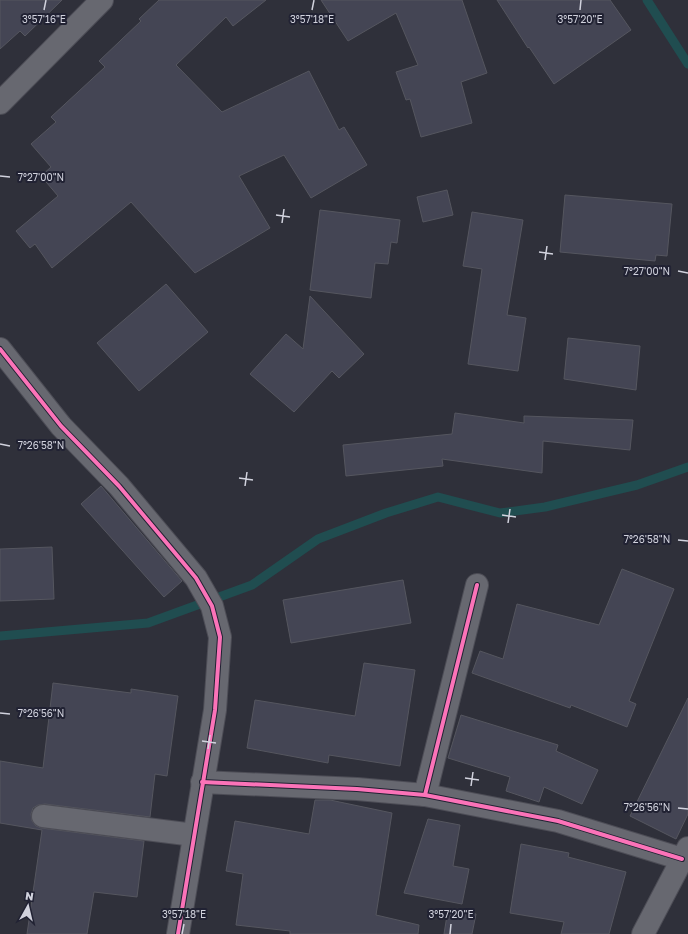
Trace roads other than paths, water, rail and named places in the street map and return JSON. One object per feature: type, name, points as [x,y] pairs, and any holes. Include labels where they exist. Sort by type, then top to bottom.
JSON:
[{"type":"street","points":[[0,103],[102,0]]},
{"type":"street","points":[[0,349],[61,426],[119,486],[196,578],[212,606],[220,637],[215,710],[178,934]]},
{"type":"street","points":[[425,795],[477,585]]},
{"type":"street","points":[[202,782],[357,789],[425,795],[558,821],[685,853],[643,934]]},
{"type":"street","points":[[43,816],[194,835]]},
{"type":"waterway","points":[[647,0],[688,64]]},
{"type":"waterway","points":[[0,636],[148,623],[252,585],[318,539],[386,513],[438,497],[500,513],[545,507],[637,485],[688,467]]}]
